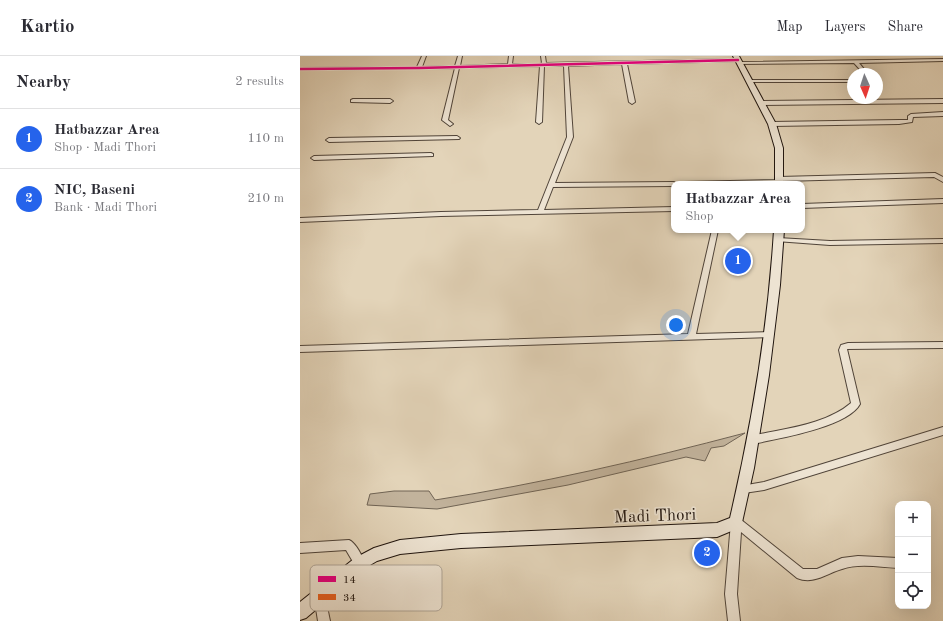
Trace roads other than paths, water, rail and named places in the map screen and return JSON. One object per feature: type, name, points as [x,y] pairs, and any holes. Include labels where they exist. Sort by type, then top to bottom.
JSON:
[{"type":"main road","points":[[738,59],[772,124],[778,148],[779,181]]},
{"type":"main road","points":[[736,522],[744,489],[769,335],[778,262],[778,235]]},
{"type":"main road","name":"Madi Thori","points":[[358,565],[386,551],[430,544],[717,530],[736,522]]},
{"type":"main road","name":"Madi Thori","points":[[300,612],[310,604]]},
{"type":"street","points":[[419,68],[424,56]]},
{"type":"street","points":[[450,124],[445,121],[460,56]]},
{"type":"street","points":[[510,65],[511,56]]},
{"type":"street","points":[[540,122],[543,56]]},
{"type":"street","points":[[600,56],[601,63]]},
{"type":"street","points":[[559,58],[559,64]]},
{"type":"street","points":[[300,69],[458,67],[485,63],[510,65],[566,64],[583,61],[601,63],[693,58],[855,61],[943,60]]},
{"type":"street","points":[[855,61],[861,68]]},
{"type":"street","points":[[624,62],[632,102]]},
{"type":"street","points":[[540,212],[550,185],[569,144],[570,137],[566,64]]},
{"type":"street","points":[[749,81],[847,81]]},
{"type":"street","points":[[353,101],[390,100]]},
{"type":"street","points":[[761,103],[943,101]]},
{"type":"street","points":[[772,124],[900,122],[910,121],[912,116],[943,114]]},
{"type":"street","points":[[329,140],[457,138]]},
{"type":"street","points":[[314,158],[431,154]]},
{"type":"street","points":[[801,181],[935,175],[943,180]]},
{"type":"street","points":[[550,185],[671,184]]},
{"type":"street","points":[[805,206],[943,201]]},
{"type":"street","points":[[300,220],[671,208]]},
{"type":"street","points":[[692,336],[714,233]]},
{"type":"street","points":[[778,235],[830,243],[943,241]]},
{"type":"street","points":[[300,350],[692,336],[769,335]]},
{"type":"street","points":[[752,440],[798,430],[841,416],[853,408],[856,404],[843,350],[844,347],[943,346]]},
{"type":"street","points":[[744,489],[764,486],[943,431]]},
{"type":"street","points":[[736,522],[801,574],[817,574],[842,563],[858,561],[895,563]]},
{"type":"street","points":[[734,621],[731,594],[736,522]]},
{"type":"street","points":[[300,548],[349,545],[360,563]]},
{"type":"street","points":[[322,611],[324,621]]},
{"type":"place","name":"Hatbazzar Area","points":[[738,261]]},
{"type":"place","name":"NIC, Baseni","points":[[707,553]]}]
